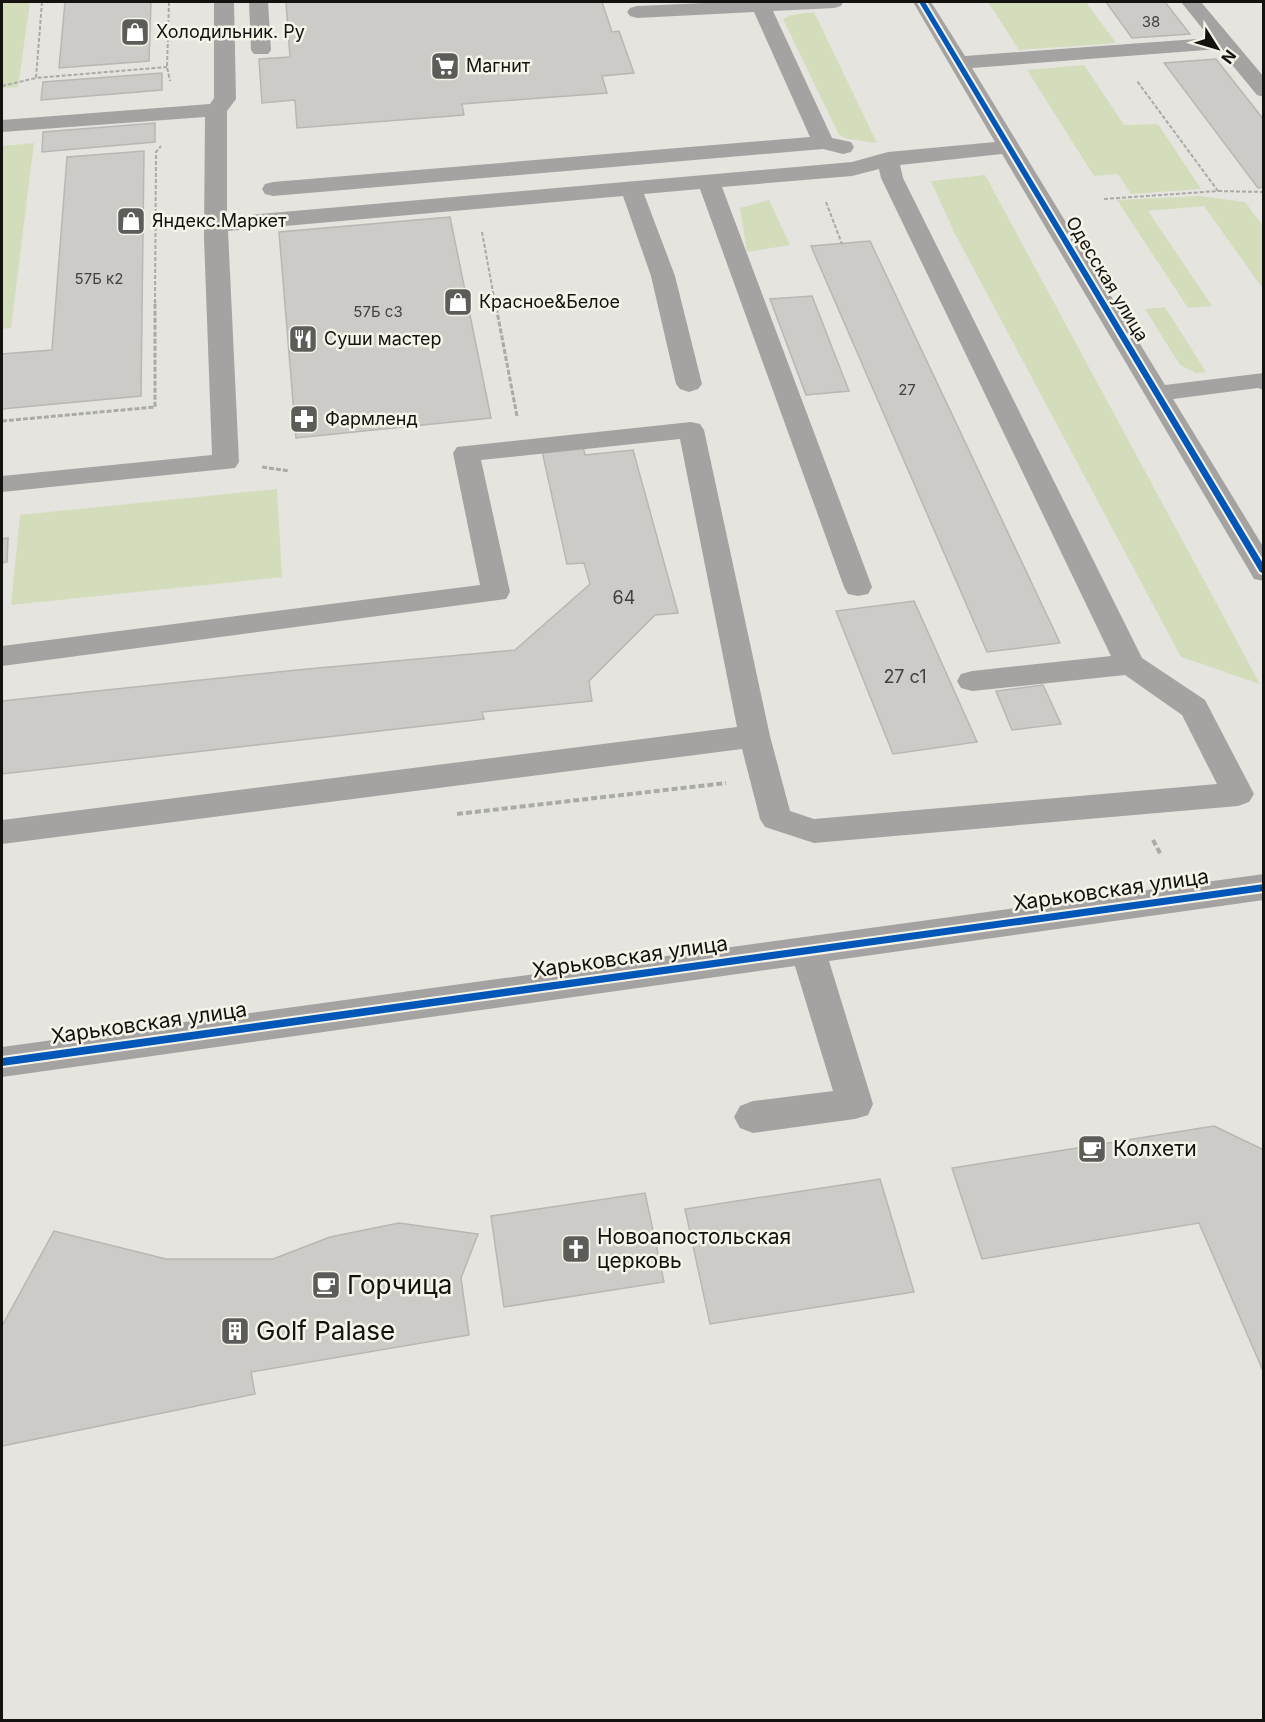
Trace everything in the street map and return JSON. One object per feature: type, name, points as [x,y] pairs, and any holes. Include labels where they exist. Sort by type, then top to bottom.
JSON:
[{"type":"street","points":[[2,484],[226,462],[216,225],[216,110],[225,99],[224,2]]},
{"type":"street","points":[[258,2],[261,50]]},
{"type":"street","points":[[637,12],[834,2]]},
{"type":"street","name":"Одесская улица","points":[[922,2],[1263,572]]},
{"type":"street","points":[[1191,2],[1263,91]]},
{"type":"street","points":[[760,4],[823,142]]},
{"type":"street","points":[[958,63],[1224,43]]},
{"type":"street","points":[[2,126],[216,110]]},
{"type":"street","points":[[273,189],[823,142],[888,159]]},
{"type":"street","points":[[216,225],[852,170],[888,159],[1008,147]]},
{"type":"street","points":[[2,656],[496,592],[466,453],[691,430],[754,736],[776,819],[814,831],[1238,794],[1194,708],[1130,663],[892,178],[888,159]]},
{"type":"street","points":[[708,181],[858,587]]},
{"type":"street","points":[[631,188],[663,276],[690,384]]},
{"type":"street","points":[[1157,394],[1261,380],[1263,382]]},
{"type":"street","points":[[972,681],[1130,663]]},
{"type":"street","points":[[2,832],[754,736]]},
{"type":"street","name":"Харьковская улица","points":[[2,1062],[1263,887]]},
{"type":"street","points":[[753,1117],[855,1104],[808,950]]},
{"type":"path","points":[[36,78],[42,2]]},
{"type":"path","points":[[2,421],[155,407],[156,152],[171,133],[170,80],[166,67],[169,2]]},
{"type":"path","points":[[1116,51],[1218,191]]},
{"type":"path","points":[[2,86],[36,78],[166,67]]},
{"type":"path","points":[[1104,199],[1218,191],[1263,192]]},
{"type":"path","points":[[825,201],[842,243]]},
{"type":"path","points":[[476,202],[523,447]]},
{"type":"green space","points":[[2,2],[30,2],[18,87],[2,88]]},
{"type":"green space","points":[[988,2],[1086,2],[1116,43],[1019,50]]},
{"type":"green space","points":[[814,12],[877,143],[848,139],[839,135],[783,19],[791,15]]},
{"type":"green space","points":[[1084,65],[1124,125],[1158,124],[1201,189],[1131,194],[1118,174],[1094,176],[1027,70]]},
{"type":"green space","points":[[34,143],[11,328],[2,329],[2,146]]},
{"type":"green space","points":[[985,175],[1260,684],[1181,657],[954,232],[931,181]]},
{"type":"green space","points":[[1200,196],[1245,202],[1263,226],[1263,289],[1204,206],[1148,211],[1212,306],[1188,308],[1117,200]]},
{"type":"green space","points":[[769,200],[790,245],[747,252],[740,208]]},
{"type":"green space","points":[[1165,307],[1206,372],[1196,373],[1180,365],[1145,309]]},
{"type":"green space","points":[[277,489],[282,577],[11,605],[20,515]]},
{"type":"building","points":[[65,2],[151,2],[149,61],[59,68]]},
{"type":"building","name":"Магнит","points":[[286,2],[602,2],[612,32],[619,31],[634,73],[602,76],[607,93],[462,104],[464,115],[297,128],[295,100],[262,103],[259,59],[290,57]]},
{"type":"building","points":[[1106,2],[1165,2],[1190,34],[1132,38]]},
{"type":"building","points":[[1216,59],[1264,120],[1264,187],[1258,188],[1164,63]]},
{"type":"building","points":[[162,73],[162,90],[41,100],[43,82]]},
{"type":"building","points":[[155,123],[155,142],[42,152],[43,132]]},
{"type":"building","points":[[144,151],[141,396],[2,409],[2,354],[52,350],[67,157]]},
{"type":"building","points":[[450,217],[491,418],[296,438],[279,232]]},
{"type":"building","points":[[870,241],[1060,643],[987,652],[811,246]]},
{"type":"building","points":[[812,296],[849,391],[806,395],[770,299]]},
{"type":"building","points":[[583,447],[585,455],[633,450],[678,613],[655,615],[589,681],[592,701],[482,712],[484,719],[2,774],[2,701],[515,650],[590,584],[584,563],[567,564],[542,451]]},
{"type":"building","points":[[8,538],[7,562],[2,563],[2,539]]},
{"type":"building","points":[[914,601],[977,742],[893,754],[836,611]]},
{"type":"building","points":[[1043,685],[1061,724],[1012,730],[996,691]]},
{"type":"building","points":[[1214,1126],[1264,1150],[1264,1373],[1199,1223],[982,1259],[952,1168]]},
{"type":"building","points":[[880,1179],[914,1292],[710,1324],[685,1209]]},
{"type":"building","name":"Новоапостольская церковь","points":[[645,1193],[664,1282],[504,1307],[491,1216]]},
{"type":"building","name":"Golf Palase","points":[[399,1223],[478,1234],[461,1278],[469,1335],[251,1372],[255,1394],[2,1446],[2,1326],[54,1231],[166,1259],[273,1259],[330,1237]]},
{"type":"cycle path","points":[[922,2],[1264,572]]},
{"type":"cycle path","points":[[2,1062],[1264,887]]},
{"type":"place","name":"Холодильник. Ру","points":[[135,32]]},
{"type":"place","name":"Магнит","points":[[445,66]]},
{"type":"place","name":"Яндекс.Маркет","points":[[131,221]]},
{"type":"place","name":"Красное&Белое","points":[[458,302]]},
{"type":"place","name":"Суши мастер","points":[[303,339]]},
{"type":"place","name":"Фармленд","points":[[304,419]]},
{"type":"place","name":"Колхети","points":[[1092,1149]]},
{"type":"place","name":"Новоапостольская церковь","points":[[576,1249]]},
{"type":"place","name":"Горчица","points":[[326,1285]]},
{"type":"place","name":"Golf Palase","points":[[235,1331]]}]
